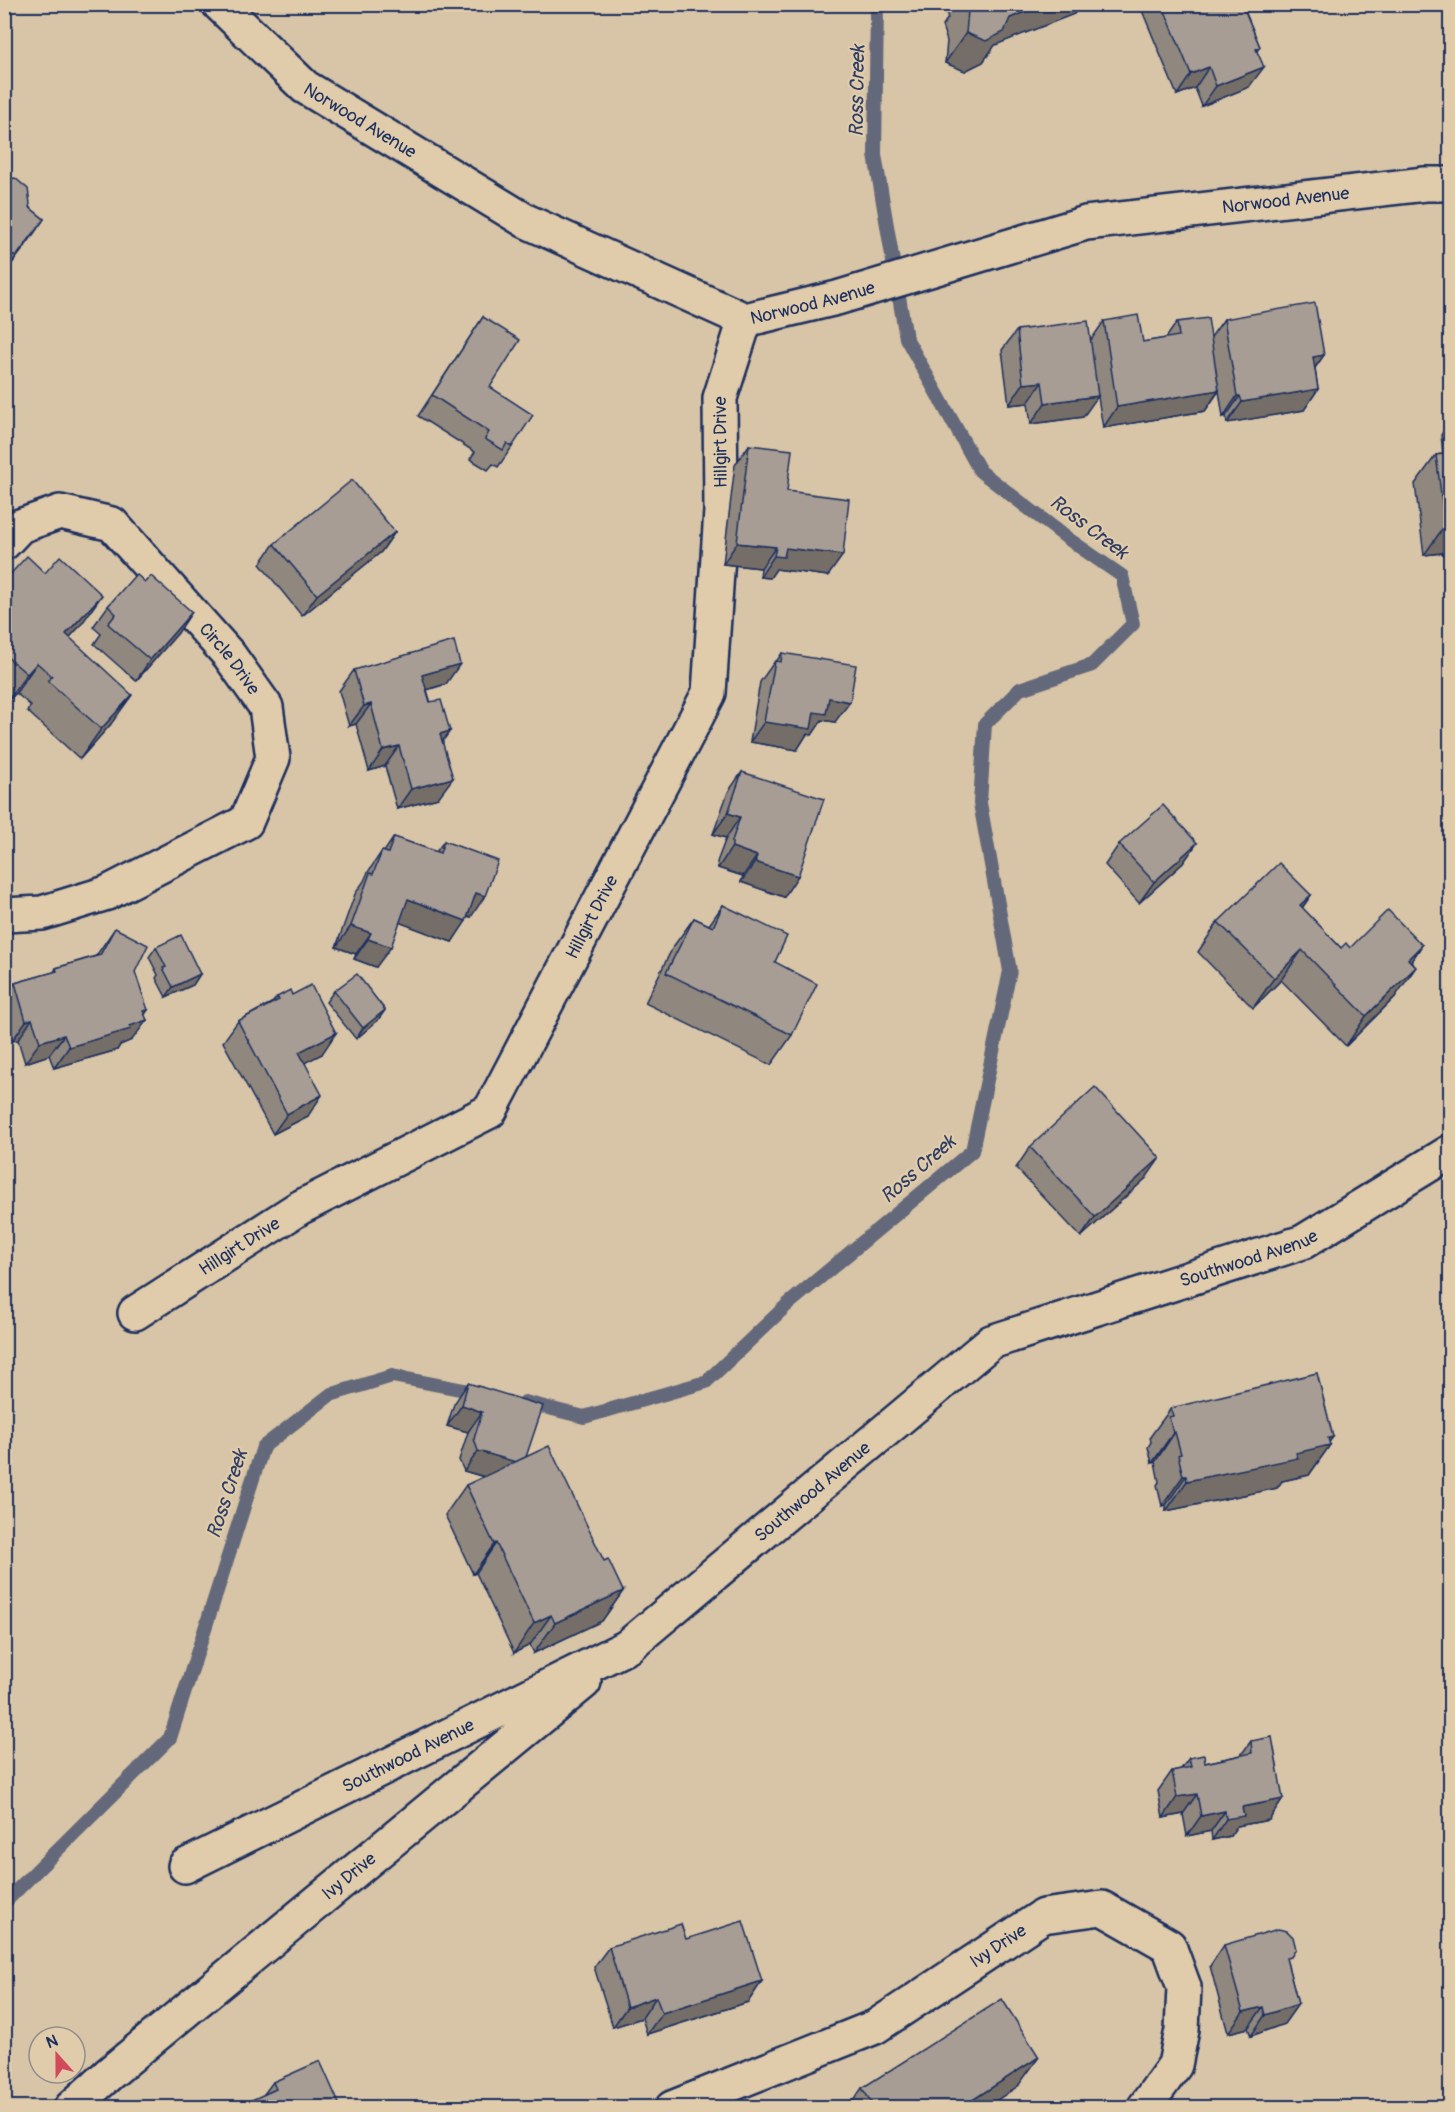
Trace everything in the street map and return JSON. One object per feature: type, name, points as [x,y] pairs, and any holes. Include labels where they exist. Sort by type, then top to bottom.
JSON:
[{"type":"street","name":"Norwood Avenue","points":[[219,4],[305,87],[526,221],[745,320],[837,298],[1086,223],[1425,184],[1450,184]]},
{"type":"street","name":"Hillgirt Drive","points":[[135,1313],[299,1208],[490,1111],[709,693],[721,511],[720,398],[745,320]]},
{"type":"street","name":"Circle Drive","points":[[4,543],[20,526],[60,512],[112,524],[229,655],[266,706],[273,758],[246,822],[107,893],[42,913],[4,915]]},
{"type":"street","name":"Southwood Avenue","points":[[186,1866],[627,1647],[991,1342],[1303,1242],[1450,1152]]},
{"type":"street","name":"Ivy Drive","points":[[71,2108],[110,2073],[627,1647]]},
{"type":"street","name":"Ivy Drive","points":[[672,2108],[875,2027],[1043,1916],[1102,1908],[1169,1946],[1184,1987],[1182,2030],[1175,2065],[1144,2108]]},
{"type":"building","points":[[966,4],[1044,4],[1010,18],[1004,32],[986,41],[966,33],[968,11]]},
{"type":"building","points":[[1162,4],[1242,4],[1260,47],[1256,49],[1264,67],[1216,86],[1209,67],[1191,74]]},
{"type":"building","points":[[15,178],[28,189],[29,207],[44,219],[16,257],[4,248],[4,180]]},
{"type":"building","points":[[1315,303],[1324,355],[1313,357],[1318,389],[1242,402],[1240,396],[1237,396],[1224,319]]},
{"type":"building","points":[[1138,315],[1143,342],[1179,336],[1177,322],[1208,318],[1219,390],[1117,407],[1104,321]]},
{"type":"building","points":[[483,317],[520,340],[490,387],[533,415],[512,447],[507,443],[503,450],[485,439],[489,432],[432,395]]},
{"type":"building","points":[[1088,321],[1098,396],[1045,403],[1042,382],[1023,384],[1017,330]]},
{"type":"building","points":[[749,445],[792,450],[787,491],[849,499],[843,555],[786,548],[784,557],[774,556],[776,547],[737,543]]},
{"type":"building","points":[[1450,453],[1450,525],[1445,525],[1436,455]]},
{"type":"building","points":[[352,480],[395,532],[317,595],[274,544]]},
{"type":"building","points":[[27,556],[45,573],[60,556],[102,595],[66,634],[132,695],[101,729],[48,681],[52,676],[37,663],[27,674],[4,654],[4,581]]},
{"type":"building","points":[[136,574],[145,582],[151,576],[192,612],[150,660],[108,624],[116,614],[108,606]]},
{"type":"building","points":[[454,641],[460,664],[422,675],[430,702],[441,700],[450,731],[440,734],[453,778],[411,789],[399,746],[383,750],[371,704],[364,706],[354,670]]},
{"type":"building","points":[[782,653],[856,665],[850,702],[829,698],[826,714],[814,712],[811,729],[764,722],[775,661],[781,662]]},
{"type":"building","points":[[742,772],[824,799],[798,876],[755,862],[757,856],[732,847],[740,817],[728,813]]},
{"type":"building","points":[[1163,805],[1197,843],[1154,882],[1119,844]]},
{"type":"building","points":[[394,837],[440,853],[444,841],[498,861],[485,896],[476,893],[466,921],[408,899],[391,947],[368,939],[371,933],[351,926],[370,873],[373,874],[382,851],[388,853]]},
{"type":"building","points":[[1279,863],[1311,895],[1300,905],[1341,948],[1346,943],[1350,948],[1388,910],[1422,945],[1408,959],[1416,967],[1366,1016],[1302,950],[1274,978],[1218,922]]},
{"type":"building","points":[[723,905],[787,936],[775,962],[817,984],[792,1035],[666,973],[694,918],[713,927]]},
{"type":"building","points":[[115,928],[148,945],[135,972],[148,1010],[143,1011],[147,1020],[130,1026],[131,1029],[69,1047],[64,1035],[40,1042],[32,1019],[26,1021],[15,983],[100,955]]},
{"type":"building","points":[[181,935],[200,974],[173,987],[156,947]]},
{"type":"building","points":[[357,974],[385,1010],[363,1028],[334,991]]},
{"type":"building","points":[[311,985],[336,1033],[299,1052],[322,1095],[287,1114],[238,1021],[279,1000],[277,997],[290,990],[292,995]]},
{"type":"building","points":[[1095,1087],[1160,1158],[1095,1217],[1030,1147]]},
{"type":"building","points":[[1317,1373],[1333,1437],[1328,1438],[1330,1445],[1296,1453],[1298,1458],[1187,1481],[1186,1476],[1183,1476],[1178,1455],[1181,1454],[1169,1417],[1173,1416],[1171,1408]]},
{"type":"building","points":[[468,1383],[543,1406],[526,1457],[516,1462],[478,1451],[474,1439],[482,1412],[462,1405]]},
{"type":"building","points":[[549,1446],[604,1561],[608,1559],[623,1591],[555,1623],[551,1615],[534,1623],[466,1485]]},
{"type":"building","points":[[1272,1737],[1283,1799],[1242,1807],[1244,1816],[1226,1819],[1225,1811],[1201,1816],[1197,1794],[1177,1797],[1172,1771],[1191,1767],[1189,1758],[1204,1755],[1205,1763],[1252,1753],[1251,1741]]},
{"type":"building","points":[[743,1921],[762,1981],[662,2013],[656,1997],[627,2007],[609,1947],[681,1924],[686,1939]]},
{"type":"building","points":[[1278,1929],[1287,1931],[1293,1937],[1296,1949],[1291,1957],[1286,1958],[1298,2004],[1265,2015],[1263,2007],[1243,2012],[1224,1945]]},
{"type":"building","points":[[1002,1999],[1039,2057],[960,2108],[875,2108],[862,2088]]},
{"type":"building","points":[[320,2061],[341,2108],[234,2108],[276,2089],[273,2082]]},
{"type":"waterway","name":"Ross Creek","points":[[525,1402],[584,1417],[706,1382],[787,1305],[972,1151],[1010,971],[980,803],[985,724],[1020,689],[1092,665],[1133,624],[1122,576],[1067,538],[980,471],[906,338],[875,155],[877,4]]},
{"type":"waterway","name":"Ross Creek","points":[[4,1903],[170,1738],[263,1447],[330,1395],[392,1376],[480,1393]]}]
